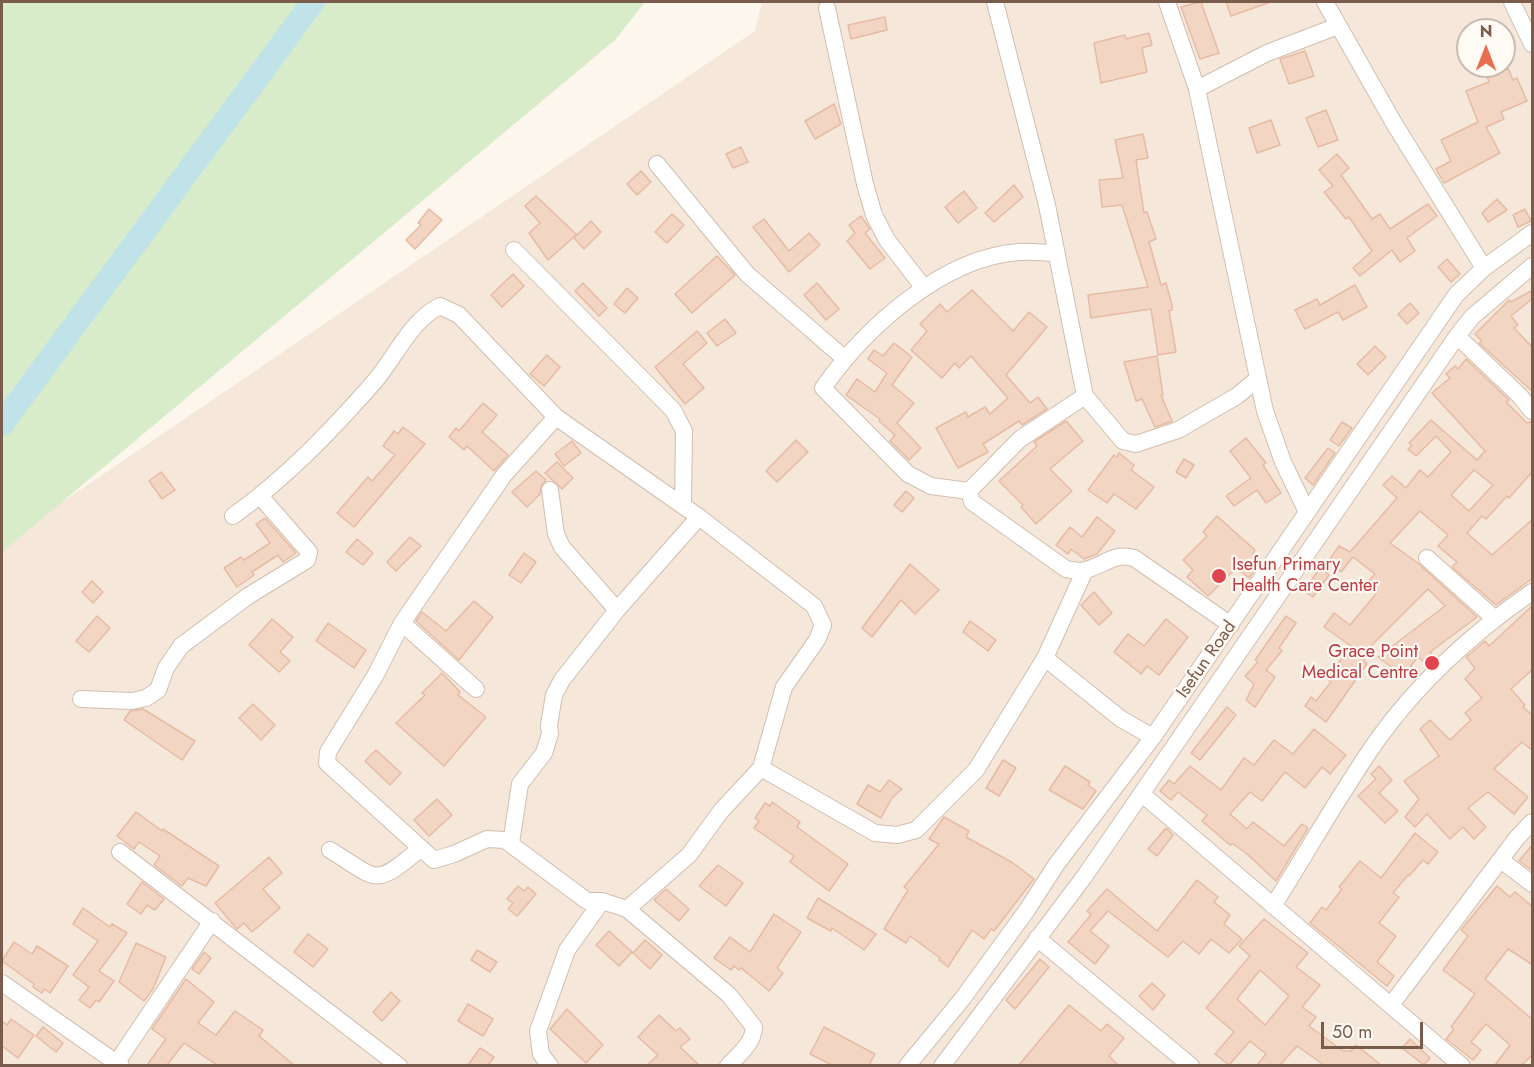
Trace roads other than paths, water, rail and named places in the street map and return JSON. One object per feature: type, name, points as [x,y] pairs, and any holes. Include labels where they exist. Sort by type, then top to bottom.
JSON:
[{"type":"street","points":[[994,2],[1047,205],[1085,396],[1123,441],[1136,444],[1178,430],[1237,396],[1256,380]]},
{"type":"street","points":[[1167,2],[1197,90],[1264,411],[1283,462],[1307,512]]},
{"type":"street","points":[[1325,2],[1395,125],[1484,268]]},
{"type":"street","points":[[1512,2],[1533,44]]},
{"type":"street","points":[[827,8],[865,184],[874,215],[887,240],[924,288]]},
{"type":"street","points":[[1197,90],[1267,53],[1338,26]]},
{"type":"street","points":[[657,164],[747,274],[844,358]]},
{"type":"street","name":"Isefun Road","points":[[907,1065],[963,998],[1027,910],[1056,865],[1153,738],[1456,295],[1484,268],[1533,233]]},
{"type":"street","points":[[514,250],[673,410],[684,431],[683,505]]},
{"type":"street","points":[[969,491],[931,486],[908,474],[823,388],[844,358],[879,323],[924,288],[983,260],[1018,252],[1056,253]]},
{"type":"street","name":"Isefun Road","points":[[942,1065],[1142,794],[1457,336],[1472,317],[1533,266]]},
{"type":"street","points":[[233,516],[260,496],[342,418],[382,372],[425,313],[440,306],[459,315],[556,417],[683,505],[814,606],[823,625],[817,640],[784,687],[761,768],[721,811],[689,855],[627,909]]},
{"type":"street","points":[[1457,336],[1533,411]]},
{"type":"street","points":[[969,491],[1020,439],[1085,396]]},
{"type":"street","points":[[1237,396],[1264,411]]},
{"type":"street","points":[[556,417],[504,475],[402,622],[375,676],[328,752],[327,763],[434,860],[454,855],[487,839],[505,840],[587,901],[602,901],[627,909],[729,996],[754,1027],[753,1037],[749,1044],[728,1065]]},
{"type":"street","points":[[550,490],[556,534],[562,547],[617,610]]},
{"type":"street","points":[[969,491],[972,502],[1056,565],[1066,569],[1084,570],[1109,558],[1124,555],[1134,558],[1231,625]]},
{"type":"street","points":[[81,699],[132,701],[152,694],[158,690],[166,668],[181,646],[248,596],[307,560],[309,552],[260,496]]},
{"type":"street","points":[[511,843],[520,784],[544,753],[550,734],[549,725],[555,695],[562,680],[617,610],[699,517]]},
{"type":"street","points":[[1427,558],[1494,618]]},
{"type":"street","points":[[761,768],[875,833],[897,836],[916,830],[976,770],[1045,658],[1084,570]]},
{"type":"street","points":[[1273,906],[1379,738],[1435,672],[1494,618],[1533,592]]},
{"type":"street","points":[[402,622],[476,689]]},
{"type":"street","points":[[1045,658],[1121,719],[1153,738]]},
{"type":"street","points":[[1142,794],[1462,1065]]},
{"type":"street","points":[[1391,1005],[1501,860],[1533,822]]},
{"type":"street","points":[[330,850],[374,877],[386,876],[420,849]]},
{"type":"street","points":[[120,852],[367,1043],[399,1065]]},
{"type":"street","points":[[1501,860],[1533,884]]},
{"type":"street","points":[[550,1065],[541,1054],[538,1032],[567,950],[602,901]]},
{"type":"street","points":[[2,983],[119,1064],[212,921]]},
{"type":"street","points":[[1037,938],[1191,1065]]},
{"type":"waterway","points":[[2,424],[313,2]]},
{"type":"place","name":"Isefun Primary Health Care Center","points":[[1219,576]]},
{"type":"place","name":"Grace Point Medical Centre","points":[[1432,663]]}]
